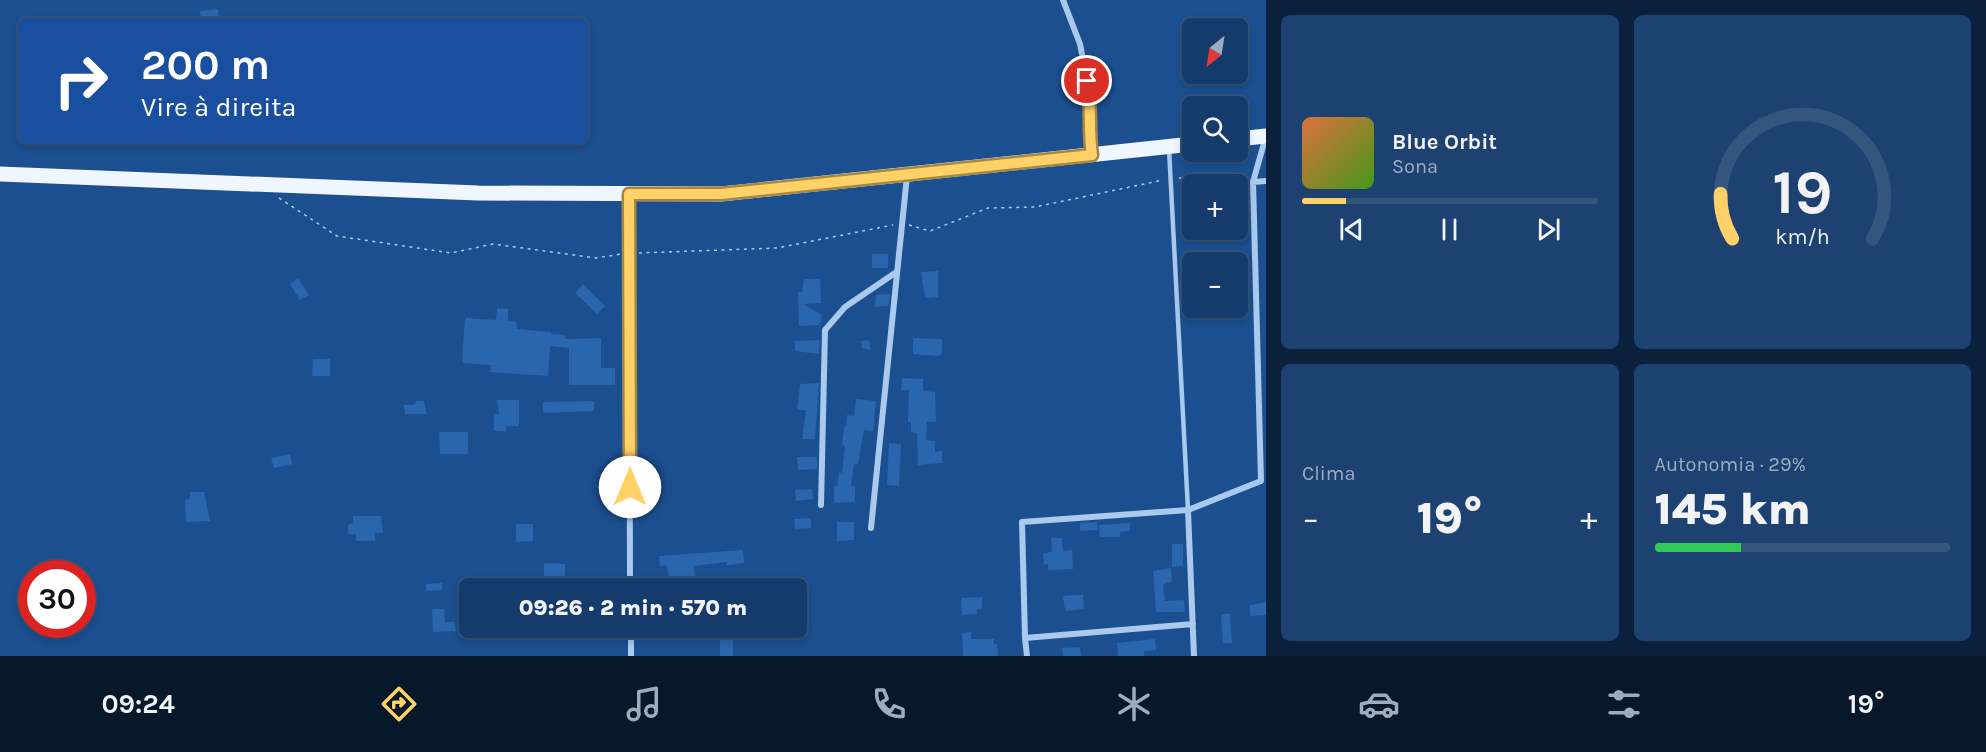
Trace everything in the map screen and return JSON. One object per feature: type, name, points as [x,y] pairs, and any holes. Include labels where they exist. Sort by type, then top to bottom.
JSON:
[{"type":"main road","points":[[1248,138],[1266,136]]},
{"type":"main road","points":[[0,174],[478,193],[721,194],[1182,145]]},
{"type":"street","points":[[1064,0],[1080,44],[1091,100],[1088,124],[1092,155]]},
{"type":"street","points":[[1027,656],[1022,522],[1188,510],[1261,481],[1253,182],[1266,136]]},
{"type":"street","points":[[871,528],[895,273],[907,174]]},
{"type":"street","points":[[1253,182],[1266,182]]},
{"type":"street","points":[[629,194],[630,578]]},
{"type":"street","points":[[821,505],[825,330],[845,307],[895,273]]},
{"type":"street","points":[[1188,510],[1194,656]]},
{"type":"street","points":[[1025,638],[1193,624]]},
{"type":"street","points":[[631,638],[631,656]]},
{"type":"lane","points":[[1169,146],[1188,510]]},
{"type":"path","points":[[277,197],[337,236],[451,253],[493,244],[596,258],[629,253],[777,248],[901,223],[930,231],[988,208],[1035,207],[1154,184],[1169,177],[1253,182]]},
{"type":"building","points":[[218,9],[219,18],[201,18],[200,11]]},
{"type":"building","points":[[872,254],[888,254],[888,268],[872,268]]},
{"type":"building","points":[[938,271],[938,297],[925,298],[921,272]]},
{"type":"building","points":[[298,278],[309,295],[300,300],[290,284]]},
{"type":"building","points":[[804,279],[820,279],[821,303],[803,304],[822,315],[820,325],[799,326],[798,292],[802,292]]},
{"type":"building","points":[[583,284],[605,306],[597,314],[575,293]]},
{"type":"building","points":[[890,294],[888,306],[875,307],[876,295]]},
{"type":"building","points":[[497,308],[508,309],[508,321],[516,322],[517,329],[551,332],[551,334],[565,335],[565,339],[601,338],[601,368],[615,368],[615,385],[569,385],[569,348],[550,346],[548,376],[490,372],[491,365],[462,363],[465,318],[496,320]]},
{"type":"building","points":[[913,338],[942,339],[942,354],[938,356],[913,354]]},
{"type":"building","points":[[820,340],[819,354],[795,351],[795,341]]},
{"type":"building","points":[[869,340],[871,350],[862,348],[861,341]]},
{"type":"building","points":[[313,359],[330,359],[330,376],[312,376]]},
{"type":"building","points":[[902,378],[923,379],[923,391],[935,392],[936,422],[927,422],[926,440],[935,441],[935,452],[942,451],[942,463],[918,465],[917,433],[911,432],[911,422],[908,422],[909,390],[901,390]]},
{"type":"building","points":[[819,383],[815,439],[802,439],[806,410],[797,410],[800,384]]},
{"type":"building","points":[[856,399],[876,401],[873,431],[864,430],[858,464],[854,464],[851,486],[855,486],[855,502],[834,503],[834,486],[837,486],[839,472],[842,473],[845,446],[842,445],[844,427],[846,427],[847,415],[854,416]]},
{"type":"building","points":[[497,400],[519,400],[519,426],[506,426],[506,431],[494,431],[494,414],[499,414]]},
{"type":"building","points":[[416,401],[424,401],[427,414],[405,414],[404,405],[415,405]]},
{"type":"building","points":[[594,401],[594,411],[543,413],[543,402]]},
{"type":"building","points":[[439,432],[468,432],[468,454],[440,454]]},
{"type":"building","points":[[889,443],[901,444],[899,486],[887,485]]},
{"type":"building","points":[[290,454],[292,464],[274,468],[271,458]]},
{"type":"building","points":[[797,457],[817,457],[817,469],[798,470]]},
{"type":"building","points":[[812,489],[813,499],[796,501],[795,490]]},
{"type":"building","points":[[190,492],[204,492],[210,521],[186,522],[185,500],[190,499]]},
{"type":"building","points":[[353,516],[381,516],[383,533],[375,533],[375,541],[356,541],[356,534],[348,534],[348,525],[353,523]]},
{"type":"building","points":[[811,518],[811,528],[795,529],[794,519]]},
{"type":"building","points":[[837,522],[854,522],[854,540],[837,541]]},
{"type":"building","points":[[1097,522],[1098,530],[1080,531],[1080,523]]},
{"type":"building","points":[[1130,523],[1130,531],[1120,532],[1120,537],[1100,537],[1099,525]]},
{"type":"building","points":[[516,524],[533,524],[533,541],[516,542]]},
{"type":"building","points":[[1051,538],[1062,538],[1063,551],[1072,550],[1073,569],[1048,570],[1048,564],[1044,565],[1043,553],[1052,552]]},
{"type":"building","points":[[1172,544],[1183,544],[1183,566],[1172,567]]},
{"type":"building","points":[[743,550],[744,563],[727,565],[727,562],[694,566],[695,578],[669,578],[667,565],[660,566],[659,556]]},
{"type":"building","points":[[544,563],[565,564],[565,578],[544,578]]},
{"type":"building","points":[[1171,568],[1172,581],[1163,585],[1165,601],[1184,600],[1185,612],[1156,612],[1153,571]]},
{"type":"building","points":[[442,583],[442,590],[426,591],[426,584]]},
{"type":"building","points":[[1083,595],[1084,609],[1065,611],[1063,596]]},
{"type":"building","points":[[982,597],[982,609],[977,609],[977,614],[962,615],[961,598]]},
{"type":"building","points":[[1266,602],[1266,615],[1250,616],[1250,605]]},
{"type":"building","points":[[432,609],[444,609],[445,622],[455,622],[456,631],[433,632]]},
{"type":"building","points":[[1221,614],[1230,614],[1232,643],[1223,643]]},
{"type":"building","points":[[971,632],[971,639],[994,639],[998,656],[963,656],[962,633]]},
{"type":"building","points":[[720,638],[733,638],[733,656],[720,656]]},
{"type":"building","points":[[1155,639],[1156,650],[1144,651],[1144,656],[1118,656],[1117,643]]},
{"type":"building","points":[[1080,647],[1081,656],[1063,656],[1062,648]]},
{"type":"route","points":[[630,487],[629,194],[721,194],[1092,155],[1088,124],[1091,100],[1087,81]]}]
